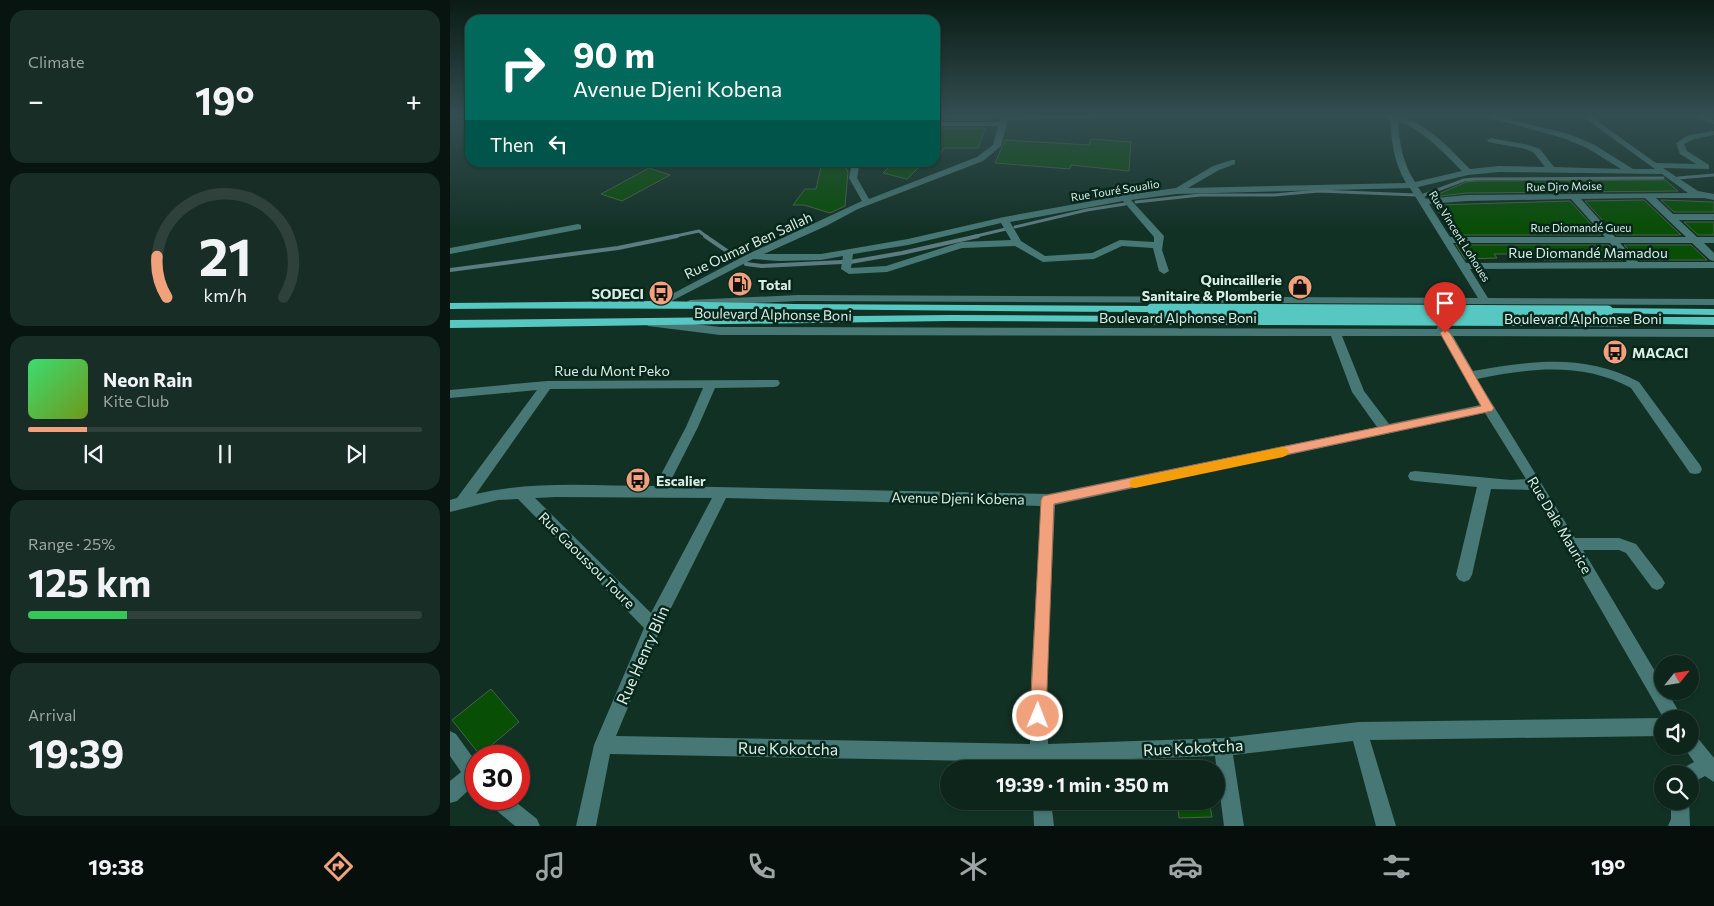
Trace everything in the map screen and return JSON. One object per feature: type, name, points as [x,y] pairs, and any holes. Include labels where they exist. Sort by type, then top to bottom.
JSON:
[{"type":"main road","name":"Boulevard Alphonse Boni","points":[[450,306],[658,304],[1152,314],[1714,322]]},
{"type":"main road","name":"Boulevard Alphonse Boni","points":[[450,324],[1152,314],[1714,312]]},
{"type":"street","name":"Rue Oumar Ben Sallah","points":[[658,304],[751,256],[867,203],[970,163],[983,155]]},
{"type":"street","name":"Rue Oumar Ben Sallah","points":[[824,224],[847,218],[975,166],[993,157],[994,155]]},
{"type":"street","name":"Rue Vincent Lohoues","points":[[1399,155],[1406,175],[1486,300]]},
{"type":"street","points":[[1451,155],[1468,172]]},
{"type":"street","points":[[1540,155],[1551,169]]},
{"type":"street","points":[[1604,155],[1632,171]]},
{"type":"street","points":[[1640,155],[1686,188],[1709,196]]},
{"type":"street","points":[[1688,155],[1710,166]]},
{"type":"street","points":[[1176,191],[1216,168],[1232,162]]},
{"type":"street","points":[[1655,165],[1710,166]]},
{"type":"street","points":[[855,167],[852,178],[867,203]]},
{"type":"street","name":"Rue Touré Soualio","points":[[751,256],[780,258],[821,257],[848,253],[908,242],[1004,220],[1125,198],[1176,191],[1413,185],[1468,172],[1499,169],[1664,172]]},
{"type":"street","points":[[1648,196],[1714,258]]},
{"type":"street","name":"Rue Djro Moise","points":[[1424,202],[1466,198],[1709,196]]},
{"type":"street","points":[[1125,198],[1159,236],[1160,239],[1157,244],[1164,271]]},
{"type":"street","points":[[1574,198],[1635,266]]},
{"type":"street","points":[[1671,217],[1714,217]]},
{"type":"street","points":[[1004,220],[1018,243],[1043,259],[1094,256],[1120,242],[1157,244]]},
{"type":"street","points":[[450,251],[578,227]]},
{"type":"street","name":"Rue Diomandé Gueu","points":[[1447,240],[1714,240]]},
{"type":"street","points":[[848,253],[846,269],[848,271],[880,270],[952,247],[1018,243]]},
{"type":"street","name":"Rue Diomandé Mamadou","points":[[1463,266],[1714,265]]},
{"type":"street","name":"Boulevard Alphonse Boni","points":[[658,304],[798,298],[1714,302]]},
{"type":"street","name":"Rue Dale Maurice","points":[[1427,301],[1488,408],[1536,484],[1669,710]]},
{"type":"street","name":"Boulevard Alphonse Boni","points":[[642,322],[720,331],[1714,333]]},
{"type":"street","points":[[1335,332],[1358,392],[1386,430]]},
{"type":"street","points":[[1470,376],[1540,365],[1603,371],[1624,378],[1635,385],[1695,469]]},
{"type":"street","name":"Rue du Mont Peko","points":[[450,394],[547,385],[774,383]]},
{"type":"street","points":[[658,491],[692,427],[711,384]]},
{"type":"street","points":[[456,504],[547,385]]},
{"type":"street","name":"Avenue Djeni Kobena","points":[[456,504],[491,496],[521,492],[658,491],[1048,500],[1488,408]]},
{"type":"street","points":[[1415,476],[1511,485],[1536,484]]},
{"type":"street","points":[[1464,575],[1485,483]]},
{"type":"street","name":"Rue Gaoussou Toure","points":[[521,492],[653,626]]},
{"type":"street","name":"Rue Henry Blin","points":[[586,826],[603,745],[653,626],[722,492]]},
{"type":"street","points":[[1038,760],[1048,500]]},
{"type":"street","points":[[1571,544],[1619,544],[1631,548],[1657,583]]},
{"type":"street","name":"Rue Kokotcha","points":[[1051,760],[1223,747],[1359,731],[1654,727]]},
{"type":"street","points":[[1359,731],[1386,826]]},
{"type":"street","points":[[450,740],[465,762]]},
{"type":"street","name":"Rue Kokotcha","points":[[603,745],[1011,760]]},
{"type":"street","points":[[1223,747],[1234,826]]},
{"type":"street","points":[[1699,754],[1710,769]]},
{"type":"street","points":[[450,794],[465,783]]},
{"type":"street","points":[[511,810],[530,826]]},
{"type":"street","points":[[1043,810],[1044,826]]},
{"type":"street","points":[[1678,826],[1680,824],[1680,810]]},
{"type":"building","points":[[999,155],[1130,155],[1129,171],[1071,165],[1070,169],[995,163]]},
{"type":"building","points":[[821,167],[846,167],[848,172],[845,206],[830,213],[804,205],[793,205],[805,189],[816,189]]},
{"type":"building","points":[[889,167],[919,167],[907,179],[883,173]]},
{"type":"building","points":[[649,168],[670,175],[622,201],[601,194]]},
{"type":"building","points":[[1665,180],[1678,191],[1466,193],[1432,197],[1466,182],[1479,181]]},
{"type":"building","points":[[1644,200],[1681,235],[1616,235],[1585,201]]},
{"type":"building","points":[[1661,200],[1714,202],[1714,212],[1674,212]]},
{"type":"building","points":[[1570,201],[1601,235],[1452,235],[1435,205]]},
{"type":"building","points":[[1684,222],[1714,222],[1714,235],[1698,235]]},
{"type":"building","points":[[1456,245],[1609,245],[1623,260],[1544,260],[1539,254],[1494,254],[1497,258],[1465,259]]},
{"type":"building","points":[[1624,245],[1691,245],[1707,260],[1639,260]]},
{"type":"building","points":[[491,689],[519,722],[492,745],[472,745],[452,720]]},
{"type":"building","points":[[1178,810],[1211,810],[1212,817],[1179,818]]},
{"type":"waterway","points":[[1678,178],[1714,175]]},
{"type":"waterway","points":[[1424,195],[1464,180],[1474,179],[1663,178]]},
{"type":"waterway","points":[[1136,202],[1200,195],[1274,195],[1319,191],[1416,195]]},
{"type":"waterway","points":[[1015,227],[1087,210],[1125,204]]},
{"type":"waterway","points":[[972,237],[1006,229]]},
{"type":"waterway","points":[[671,237],[699,231],[707,237]]},
{"type":"waterway","points":[[450,270],[618,248],[677,236]]},
{"type":"waterway","points":[[705,236],[734,256]]},
{"type":"waterway","points":[[850,262],[902,253],[978,236]]},
{"type":"waterway","points":[[746,264],[762,266],[842,262]]},
{"type":"slow traffic","points":[[1135,483],[1283,452]]},
{"type":"place","name":"Total","points":[[740,284]]},
{"type":"place","name":"Quincaillerie Sanitaire & Plomberie","points":[[1300,287]]},
{"type":"place","name":"SODECI","points":[[661,293]]},
{"type":"place","name":"MACACI","points":[[1615,352]]},
{"type":"place","name":"Escalier","points":[[638,480]]},
{"type":"route","points":[[1038,716],[1048,500],[1488,408],[1445,333]]}]
